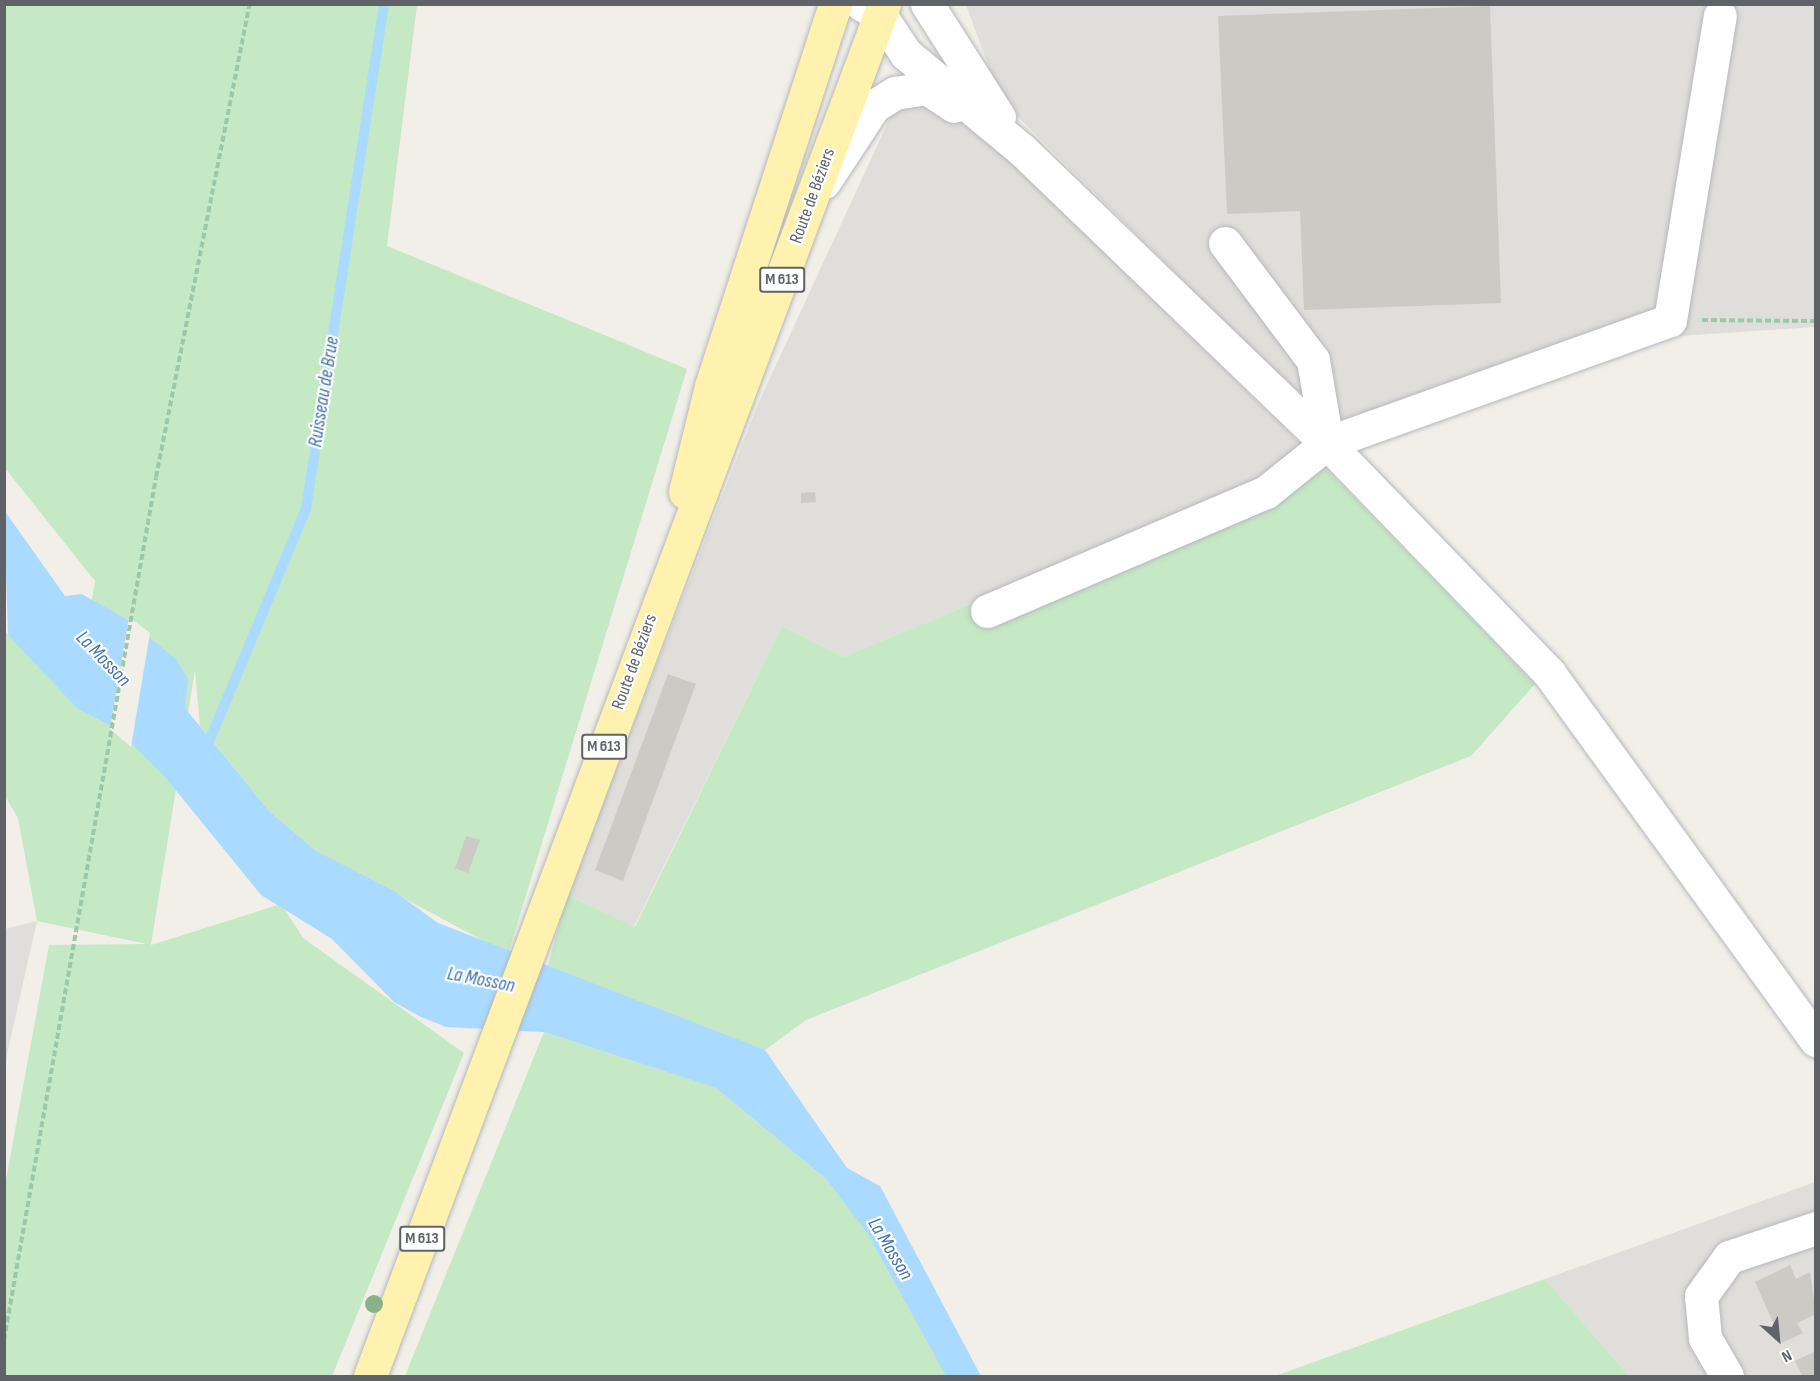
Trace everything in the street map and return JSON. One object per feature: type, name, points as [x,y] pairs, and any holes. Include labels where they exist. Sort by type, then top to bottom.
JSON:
[{"type":"main road","name":"Route de Béziers","points":[[674,553],[711,386],[835,4]]},
{"type":"main road","name":"Route de Béziers","points":[[370,1377],[534,941],[674,553],[708,479],[809,207],[875,8]]},
{"type":"street","points":[[875,8],[934,8]]},
{"type":"street","points":[[875,8],[906,54],[1021,149],[1327,443],[1549,673],[1815,1040]]},
{"type":"street","points":[[896,93],[906,54],[934,8]]},
{"type":"street","points":[[934,8],[1021,149]]},
{"type":"street","points":[[987,611],[1266,492],[1327,443],[1670,320],[1720,16]]},
{"type":"street","points":[[809,207],[874,106],[896,93],[927,88],[1021,149]]},
{"type":"street","points":[[1225,243],[1313,360],[1327,443]]},
{"type":"street","points":[[1727,1377],[1705,1338],[1701,1296],[1729,1257],[1815,1228]]},
{"type":"path","points":[[4,1340],[141,582],[156,477],[250,4]]},
{"type":"path","points":[[1670,320],[1815,321]]},
{"type":"shaded area","points":[[966,5],[1815,5],[1815,327],[1666,337],[1341,427],[1271,368],[1001,100]]},
{"type":"shaded area","points":[[913,68],[1318,460],[843,657],[782,626],[634,927],[567,895],[758,404]]},
{"type":"shaded area","points":[[37,921],[8,1050],[5,1069],[5,929]]},
{"type":"shaded area","points":[[1815,1182],[1815,1376],[1629,1376],[1545,1279]]},
{"type":"green space","points":[[4,5],[417,5],[387,246],[687,369],[508,954],[316,851],[270,812],[200,726],[195,670],[151,945],[281,904],[303,938],[464,1053],[332,1376],[5,1376],[5,1185],[49,945],[147,944],[37,921],[18,818],[5,796],[5,631],[74,704],[95,581],[5,468]]},
{"type":"green space","points":[[1318,460],[1535,684],[1471,756],[806,1020],[765,1050],[547,969],[567,895],[635,927],[782,626],[843,657]]},
{"type":"green space","points":[[544,1032],[716,1088],[826,1179],[981,1376],[405,1376]]},
{"type":"green space","points":[[1545,1279],[1629,1376],[1275,1376]]},
{"type":"water","name":"La Mosson","points":[[4,510],[65,596],[82,594],[126,619],[176,659],[188,679],[185,708],[270,812],[316,851],[394,891],[438,923],[765,1050],[847,1168],[880,1186],[981,1376],[946,1376],[868,1234],[826,1179],[716,1088],[544,1032],[446,1027],[421,1017],[394,1002],[332,939],[261,895],[165,777],[117,729],[77,708],[8,635]]},
{"type":"pier","points":[[129,617],[150,633],[131,747],[110,729]]},
{"type":"building","points":[[1490,6],[1501,303],[1304,310],[1300,211],[1227,214],[1218,16]]},
{"type":"building","points":[[815,492],[816,502],[801,503],[801,493]]},
{"type":"building","points":[[668,674],[696,684],[623,881],[595,870]]},
{"type":"building","points":[[466,836],[480,840],[468,873],[455,868]]},
{"type":"building","points":[[1790,1265],[1796,1279],[1810,1272],[1816,1314],[1797,1323],[1803,1333],[1782,1343],[1755,1282]]},
{"type":"building","points":[[1816,1351],[1816,1376],[1802,1376],[1795,1361]]},
{"type":"waterway","name":"Ruisseau de Brue","points":[[206,749],[306,509],[384,4]]}]
